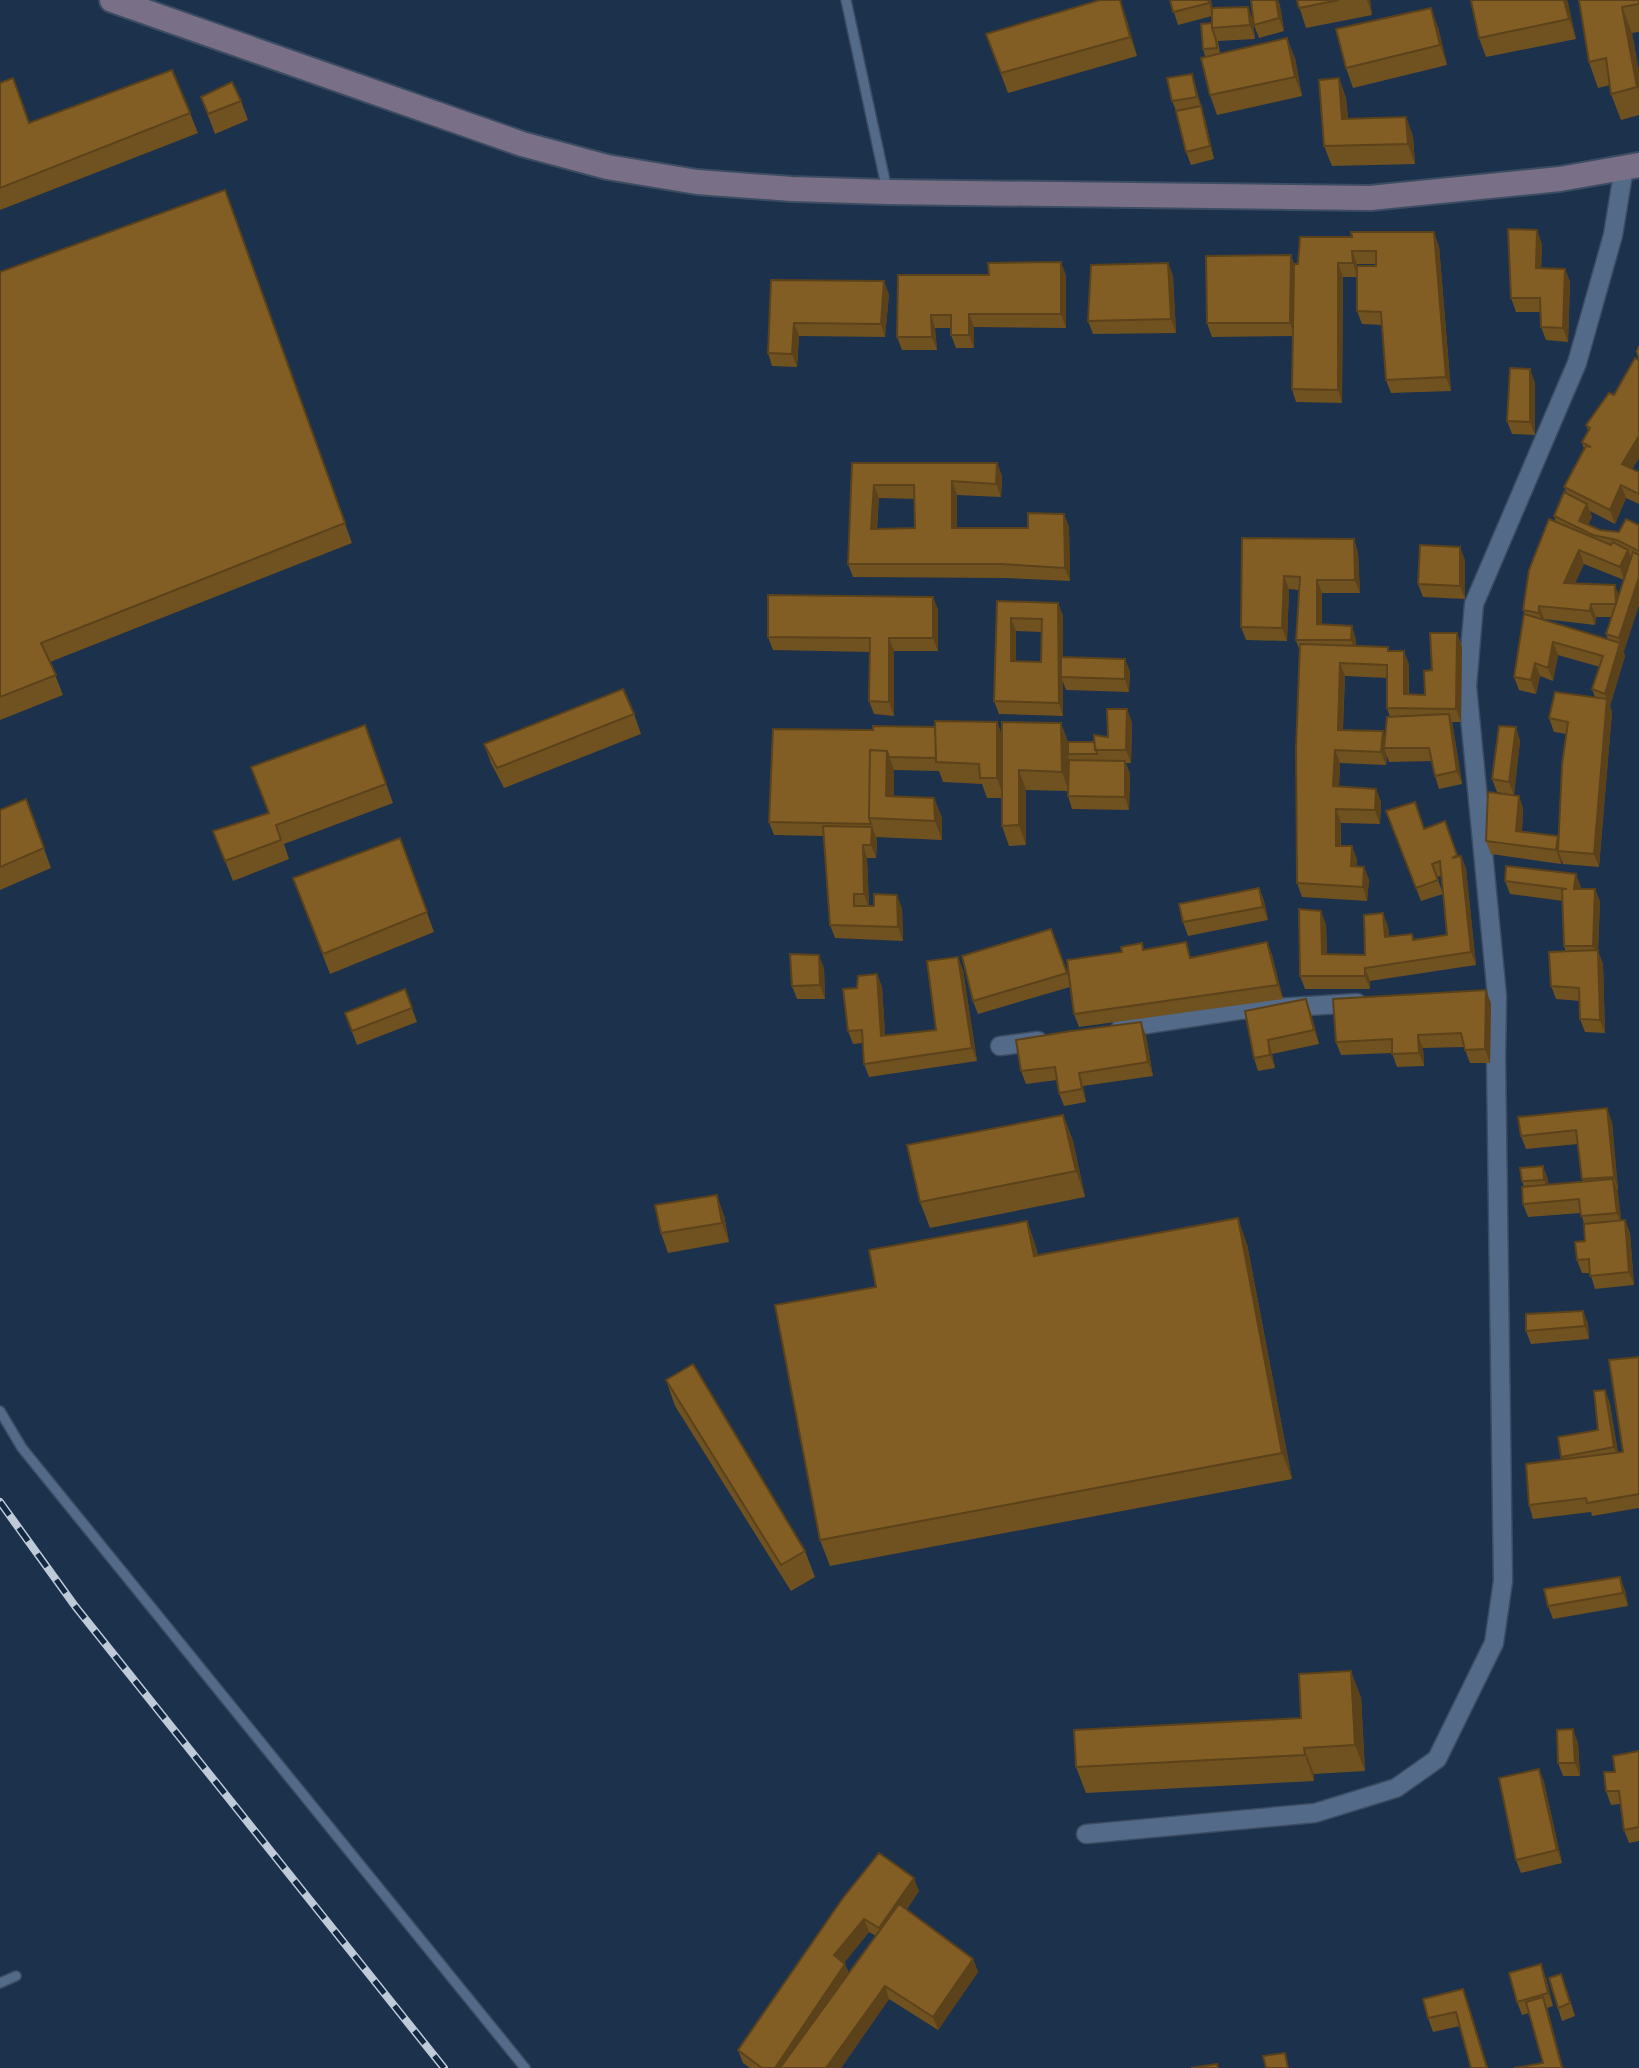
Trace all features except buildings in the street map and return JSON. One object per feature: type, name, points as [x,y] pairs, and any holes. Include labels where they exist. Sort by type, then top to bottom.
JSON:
[{"type":"main road","points":[[112,0],[522,144],[607,167],[697,182],[887,192],[1370,198],[1509,185],[1631,167]]},
{"type":"street","points":[[1086,1834],[1315,1813],[1396,1788],[1437,1759],[1494,1643],[1503,1581],[1496,1058],[1467,686],[1474,604],[1577,363],[1631,167]]},
{"type":"street","points":[[1106,1030],[1239,1010],[1375,1003]]},
{"type":"street","points":[[1000,1046],[1053,1038]]},
{"type":"lane","points":[[846,0],[887,192]]},
{"type":"lane","points":[[0,1411],[22,1448],[524,2068]]},
{"type":"lane","points":[[0,1983],[16,1976]]},
{"type":"railway","points":[[0,1502],[75,1606],[444,2068]]}]
